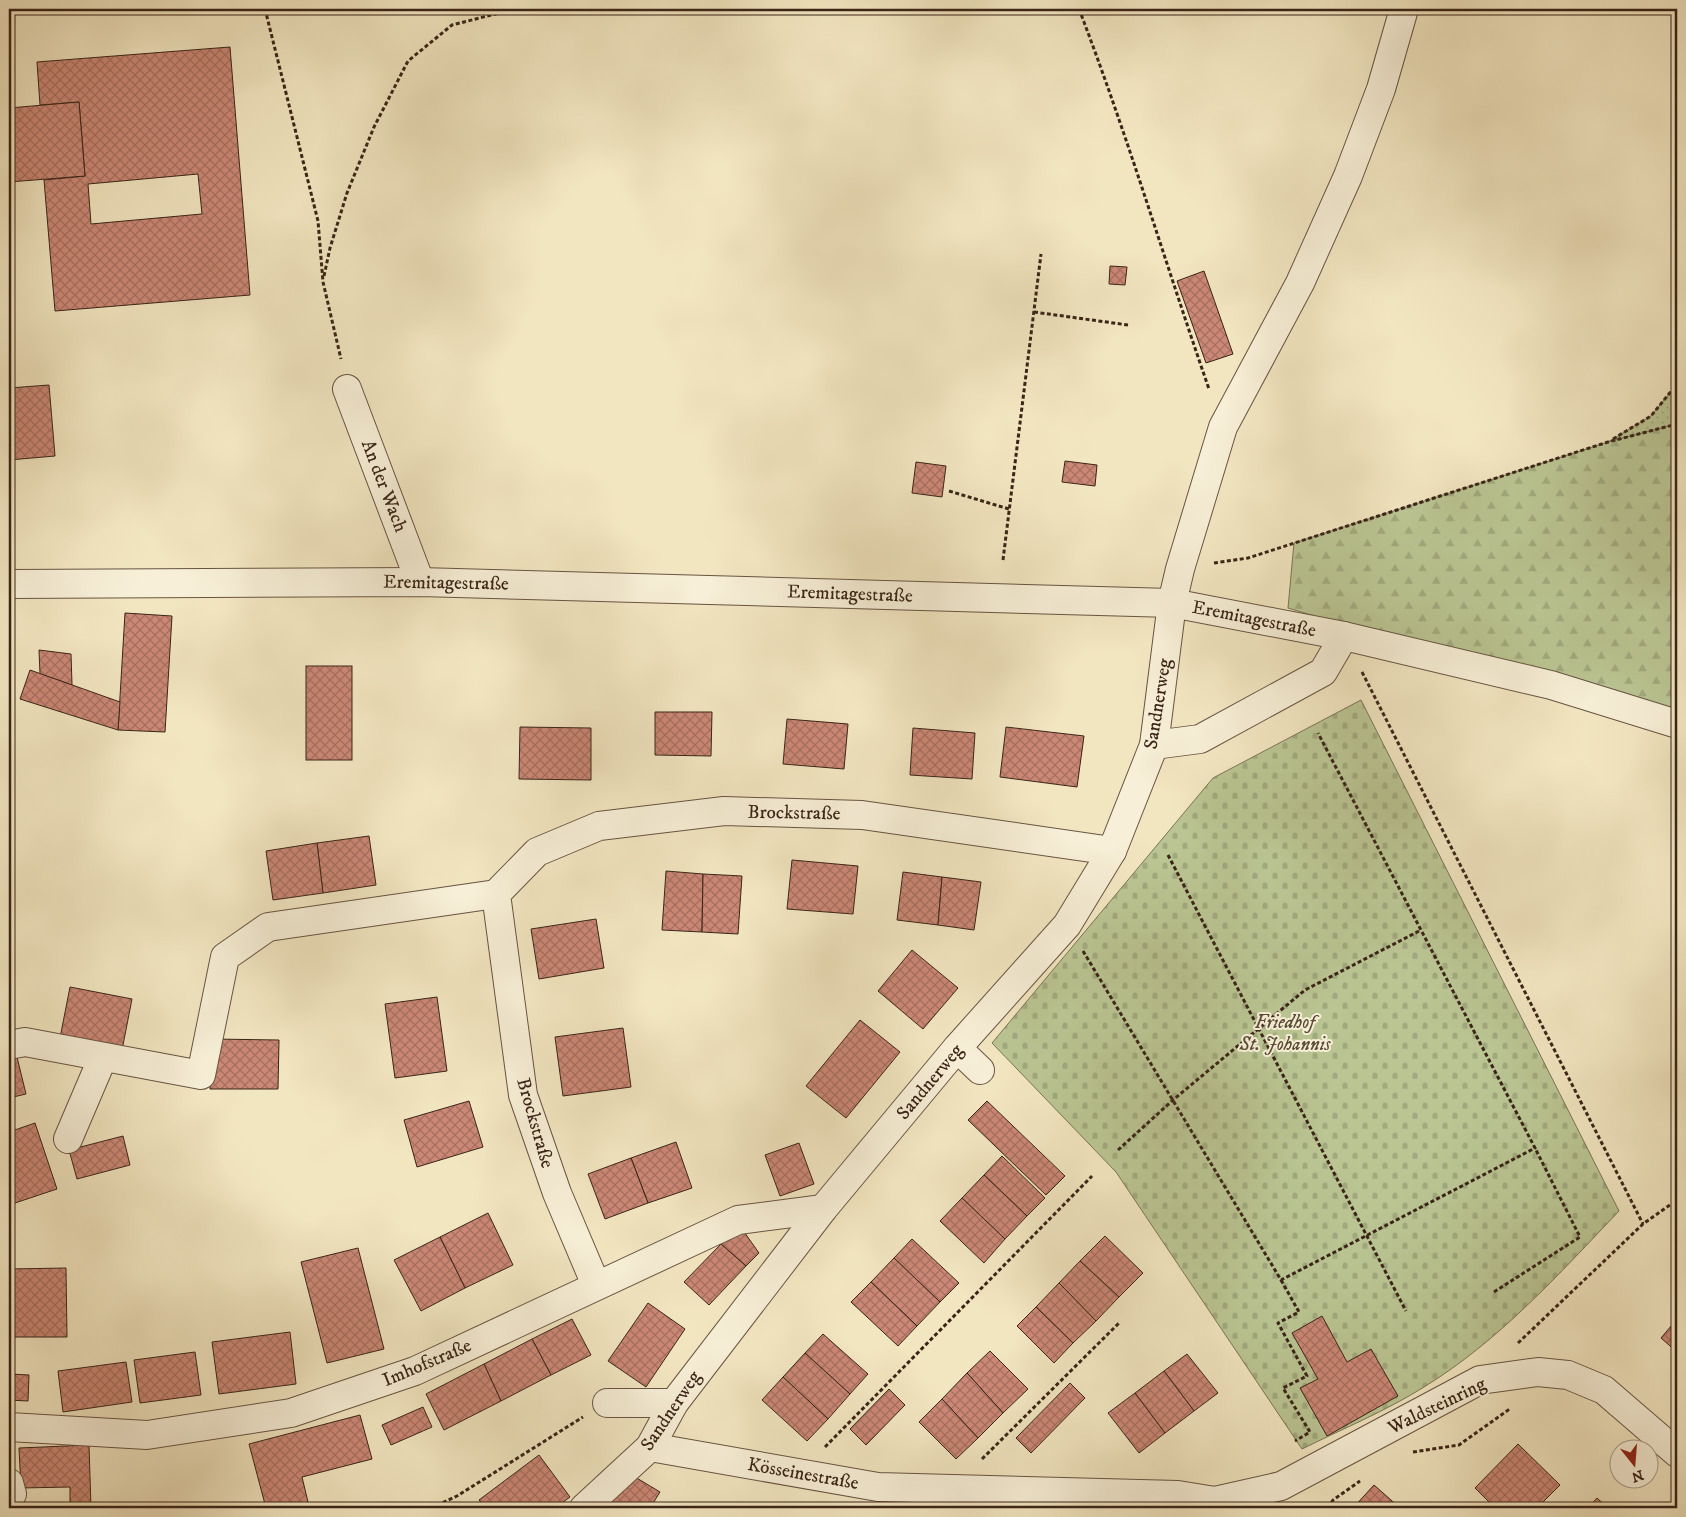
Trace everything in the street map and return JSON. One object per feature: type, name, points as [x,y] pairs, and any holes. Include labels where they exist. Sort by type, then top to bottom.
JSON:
[{"type":"street","name":"Sandnerweg","points":[[584,1508],[650,1447],[674,1403],[823,1209],[957,1048],[1067,925],[1112,851],[1154,745],[1172,603],[1180,569],[1223,427],[1300,283],[1348,176],[1381,89],[1404,9]]},
{"type":"street","name":"An der Wach","points":[[347,389],[420,582]]},
{"type":"street","name":"Eremitagestraße","points":[[9,584],[420,582],[1172,603],[1344,636],[1551,685],[1677,724]]},
{"type":"street","points":[[1154,745],[1200,740],[1324,672],[1344,636]]},
{"type":"street","name":"Brockstraße","points":[[596,1285],[557,1193],[523,1095],[496,894],[537,852],[599,826],[724,812],[862,814],[1112,851]]},
{"type":"street","points":[[9,1045],[25,1042],[201,1075],[225,957],[268,928],[496,894]]},
{"type":"street","points":[[957,1048],[980,1070]]},
{"type":"street","points":[[68,1139],[103,1057]]},
{"type":"street","name":"Imhofstraße","points":[[9,1427],[147,1435],[291,1413],[414,1371],[738,1220],[823,1209]]},
{"type":"street","name":"Waldsteinring","points":[[1219,1505],[1281,1486],[1480,1380],[1538,1372],[1568,1375],[1604,1390],[1677,1453]]},
{"type":"street","points":[[607,1402],[674,1403]]},
{"type":"street","name":"Kösseinestraße","points":[[650,1447],[798,1474],[877,1497],[952,1489],[1178,1495],[1219,1505]]},
{"type":"path","points":[[265,9],[318,221],[323,282],[347,389]]},
{"type":"path","points":[[323,282],[330,248],[347,193],[374,128],[408,61],[452,25],[514,9]]},
{"type":"path","points":[[934,9],[1030,9]]},
{"type":"path","points":[[1079,9],[1112,96],[1166,265],[1223,427]]},
{"type":"path","points":[[1003,560],[1041,254]]},
{"type":"path","points":[[1034,312],[1128,325]]},
{"type":"path","points":[[1608,442],[1651,416],[1677,384]]},
{"type":"path","points":[[1180,569],[1248,558],[1608,442],[1677,424]]},
{"type":"path","points":[[949,491],[1009,509]]},
{"type":"path","points":[[1344,636],[1643,1224]]},
{"type":"path","points":[[1318,733],[1580,1237],[1494,1292]]},
{"type":"path","points":[[1168,855],[1406,1311]]},
{"type":"path","points":[[1067,925],[1281,1280],[1298,1312],[1278,1322],[1307,1376],[1283,1388],[1310,1432],[1289,1445]]},
{"type":"path","points":[[1118,1150],[1173,1100],[1305,990],[1421,930]]},
{"type":"path","points":[[1281,1280],[1535,1148]]},
{"type":"path","points":[[798,1474],[1092,1176]]},
{"type":"path","points":[[1515,1346],[1643,1224],[1677,1200]]},
{"type":"path","points":[[952,1489],[1120,1322]]},
{"type":"path","points":[[431,1508],[457,1496],[520,1454],[607,1402]]},
{"type":"path","points":[[1405,1453],[1459,1445],[1516,1405]]},
{"type":"path","points":[[1328,1508],[1333,1500],[1366,1477]]},
{"type":"green space","points":[[1677,384],[1677,424],[1608,442],[1651,416]]},
{"type":"green space","points":[[1677,424],[1677,725],[1288,608],[1294,543],[1608,442]]},
{"type":"green space","name":"Friedhof St. Johannis","points":[[1361,700],[1619,1211],[1527,1305],[1478,1349],[1424,1387],[1395,1404],[1302,1449],[1116,1172],[992,1043],[1213,778]]},
{"type":"building","points":[[230,47],[250,295],[55,311],[44,180],[85,176],[79,102],[40,105],[37,62]],"holes":[[[198,174],[202,214],[91,224],[88,184]]]},
{"type":"building","points":[[79,102],[85,176],[9,182],[9,108]]},
{"type":"building","points":[[1110,266],[1127,267],[1125,285],[1109,284]]},
{"type":"building","points":[[1204,271],[1233,354],[1206,363],[1177,281]]},
{"type":"building","points":[[49,385],[55,456],[9,460],[9,388]]},
{"type":"building","points":[[1065,461],[1097,465],[1095,486],[1062,482]]},
{"type":"building","points":[[916,462],[946,466],[942,497],[912,493]]},
{"type":"building","points":[[125,613],[172,616],[165,732],[118,730]]},
{"type":"building","points":[[39,650],[71,654],[72,685],[40,674]]},
{"type":"building","points":[[306,666],[352,666],[352,760],[306,760]]},
{"type":"building","points":[[30,670],[120,702],[118,730],[20,699]]},
{"type":"building","points":[[655,712],[712,712],[711,756],[655,755]]},
{"type":"building","points":[[787,719],[848,724],[844,769],[783,764]]},
{"type":"building","points":[[520,727],[591,728],[591,780],[519,779]]},
{"type":"building","points":[[1006,727],[1084,736],[1077,787],[1000,777]]},
{"type":"building","points":[[913,728],[975,733],[972,779],[910,775]]},
{"type":"building","points":[[369,836],[376,885],[323,893],[317,843]]},
{"type":"building","points":[[317,843],[323,893],[273,900],[266,851]]},
{"type":"building","points":[[792,860],[858,866],[853,914],[787,909]]},
{"type":"building","points":[[666,871],[703,874],[702,932],[662,930]]},
{"type":"building","points":[[903,872],[942,877],[938,925],[897,920]]},
{"type":"building","points":[[703,874],[742,876],[738,934],[702,932]]},
{"type":"building","points":[[942,877],[981,882],[974,930],[938,925]]},
{"type":"building","points":[[596,919],[604,968],[539,979],[531,929]]},
{"type":"building","points":[[912,950],[958,988],[923,1029],[878,991]]},
{"type":"building","points":[[70,987],[132,999],[122,1050],[60,1038]]},
{"type":"building","points":[[437,997],[447,1071],[395,1078],[385,1004]]},
{"type":"building","points":[[860,1020],[900,1052],[846,1118],[806,1086]]},
{"type":"building","points":[[623,1028],[631,1087],[563,1096],[555,1037]]},
{"type":"building","points":[[211,1039],[279,1040],[278,1089],[210,1089]]},
{"type":"building","points":[[17,1057],[26,1094],[9,1098],[9,1059]]},
{"type":"building","points":[[469,1101],[483,1147],[417,1167],[404,1120]]},
{"type":"building","points":[[987,1101],[1065,1176],[1046,1195],[968,1120]]},
{"type":"building","points":[[35,1123],[57,1189],[9,1205],[9,1132]]},
{"type":"building","points":[[123,1136],[130,1165],[77,1179],[69,1150]]},
{"type":"building","points":[[676,1142],[692,1188],[648,1203],[631,1158]]},
{"type":"building","points":[[799,1143],[814,1184],[780,1196],[765,1155]]},
{"type":"building","points":[[1002,1156],[1045,1198],[1027,1216],[984,1175]]},
{"type":"building","points":[[631,1158],[648,1203],[605,1219],[588,1174]]},
{"type":"building","points":[[984,1175],[1027,1216],[1005,1239],[962,1198]]},
{"type":"building","points":[[962,1198],[1005,1239],[984,1263],[940,1221]]},
{"type":"building","points":[[488,1213],[513,1265],[465,1288],[440,1237]]},
{"type":"building","points":[[742,1229],[759,1253],[746,1266],[721,1244]]},
{"type":"building","points":[[1105,1236],[1143,1273],[1119,1297],[1080,1261]]},
{"type":"building","points":[[440,1237],[465,1288],[421,1311],[394,1260]]},
{"type":"building","points":[[912,1239],[959,1283],[940,1302],[894,1258]]},
{"type":"building","points":[[721,1244],[746,1266],[709,1305],[684,1282]]},
{"type":"building","points":[[358,1248],[384,1349],[327,1363],[301,1262]]},
{"type":"building","points":[[894,1258],[940,1302],[917,1326],[871,1282]]},
{"type":"building","points":[[1080,1261],[1119,1297],[1096,1321],[1059,1283]]},
{"type":"building","points":[[66,1268],[67,1337],[9,1337],[9,1269]]},
{"type":"building","points":[[871,1282],[917,1326],[898,1346],[851,1302]]},
{"type":"building","points":[[1059,1283],[1096,1321],[1073,1343],[1036,1307]]},
{"type":"building","points":[[648,1303],[685,1329],[646,1387],[608,1361]]},
{"type":"building","points":[[1036,1307],[1073,1343],[1054,1363],[1017,1326]]},
{"type":"building","points":[[1322,1316],[1347,1362],[1371,1349],[1398,1396],[1327,1436],[1300,1388],[1318,1379],[1292,1333]]},
{"type":"building","points":[[572,1319],[591,1355],[551,1375],[532,1339]]},
{"type":"building","points":[[1677,1319],[1677,1352],[1661,1338]]},
{"type":"building","points":[[290,1332],[296,1384],[219,1394],[212,1342]]},
{"type":"building","points":[[823,1334],[868,1374],[850,1394],[805,1353]]},
{"type":"building","points":[[532,1339],[551,1375],[501,1401],[484,1364]]},
{"type":"building","points":[[990,1351],[1028,1389],[1003,1413],[967,1373]]},
{"type":"building","points":[[195,1352],[201,1395],[140,1403],[134,1360]]},
{"type":"building","points":[[805,1353],[850,1394],[828,1419],[783,1377]]},
{"type":"building","points":[[1187,1354],[1218,1393],[1194,1411],[1164,1371]]},
{"type":"building","points":[[126,1362],[132,1402],[63,1412],[58,1371]]},
{"type":"building","points":[[484,1364],[501,1401],[444,1430],[426,1394]]},
{"type":"building","points":[[1164,1371],[1194,1411],[1165,1433],[1135,1393]]},
{"type":"building","points":[[967,1373],[1003,1413],[978,1438],[942,1399]]},
{"type":"building","points":[[9,1374],[29,1375],[28,1401],[9,1400]]},
{"type":"building","points":[[783,1377],[828,1419],[807,1441],[762,1400]]},
{"type":"building","points":[[1070,1383],[1085,1398],[1031,1453],[1016,1438]]},
{"type":"building","points":[[889,1389],[905,1405],[866,1445],[850,1429]]},
{"type":"building","points":[[1135,1393],[1165,1433],[1139,1453],[1108,1413]]},
{"type":"building","points":[[942,1399],[978,1438],[956,1459],[919,1422]]},
{"type":"building","points":[[423,1407],[432,1427],[391,1445],[382,1425]]},
{"type":"building","points":[[360,1415],[372,1459],[302,1477],[308,1502],[285,1508],[266,1508],[249,1444]]},
{"type":"building","points":[[1518,1444],[1560,1485],[1537,1508],[1495,1508],[1475,1488]]},
{"type":"building","points":[[89,1445],[91,1508],[70,1508],[70,1487],[21,1488],[19,1448]]},
{"type":"building","points":[[539,1455],[570,1497],[555,1508],[485,1508],[479,1500]]},
{"type":"building","points":[[630,1474],[660,1492],[650,1508],[608,1508]]},
{"type":"building","points":[[1374,1485],[1400,1508],[1353,1508]]},
{"type":"building","points":[[1597,1498],[1608,1508],[1588,1508]]}]
